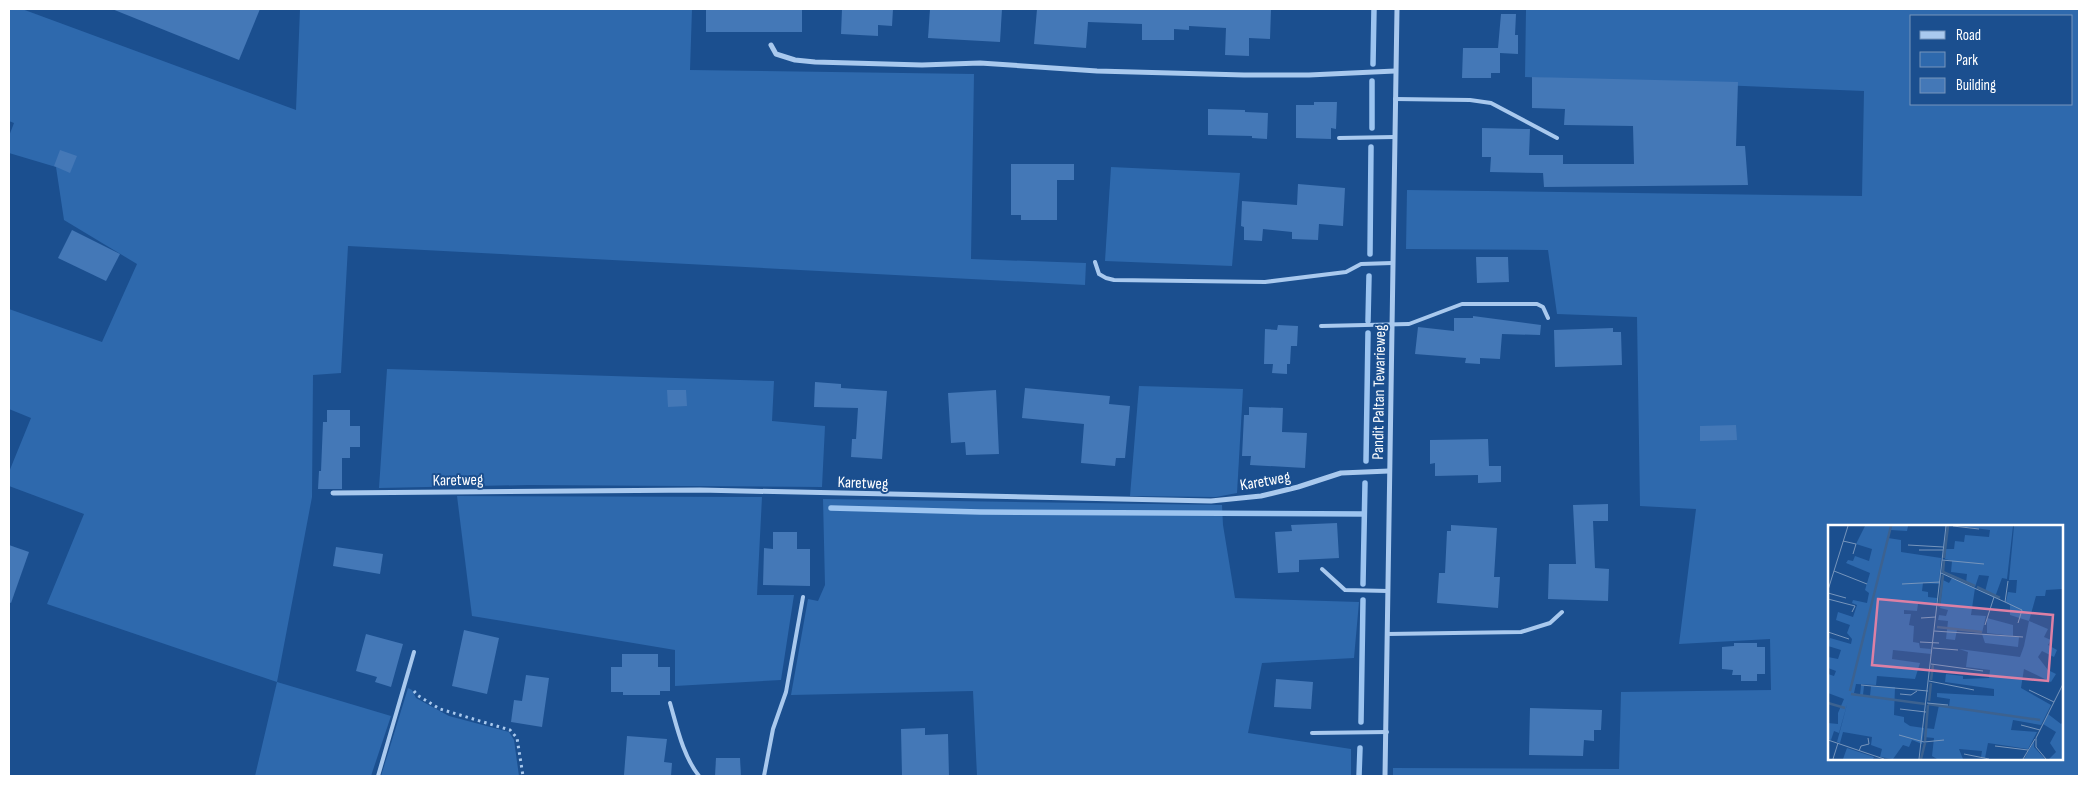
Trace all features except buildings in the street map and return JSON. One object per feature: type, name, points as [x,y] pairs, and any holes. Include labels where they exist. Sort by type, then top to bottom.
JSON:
[{"type":"street","name":"Pandit Paltan Tewarieweg","points":[[1385,776],[1397,9]]},
{"type":"street","points":[[771,45],[776,54],[795,60],[815,62],[922,65],[980,62],[1097,71],[1244,75],[1309,75],[1395,71]]},
{"type":"street","name":"Karetweg","points":[[333,493],[700,490],[1211,501],[1261,496],[1298,487],[1341,473],[1390,470]]},
{"type":"lane","points":[[1395,99],[1470,100],[1491,103],[1558,138]]},
{"type":"lane","points":[[1339,138],[1394,137]]},
{"type":"lane","points":[[1095,262],[1098,274],[1114,280],[1231,282],[1265,282],[1327,275],[1346,272],[1361,264],[1392,263]]},
{"type":"lane","points":[[1321,326],[1409,324],[1462,304],[1537,304],[1544,307],[1548,318]]},
{"type":"lane","points":[[1322,569],[1345,590],[1388,591]]},
{"type":"lane","points":[[764,776],[773,729],[786,692],[803,597]]},
{"type":"lane","points":[[1387,634],[1521,632],[1550,623],[1562,612]]},
{"type":"lane","points":[[378,776],[414,652]]},
{"type":"lane","points":[[670,703],[692,767],[699,776]]},
{"type":"lane","points":[[1312,733],[1387,732]]},
{"type":"path","points":[[408,676],[417,695],[440,709],[510,730],[517,738],[523,776]]},
{"type":"green space","points":[[9,9],[22,9],[296,110],[300,9],[692,9],[690,70],[974,74],[971,259],[1086,263],[1085,285],[348,246],[341,373],[313,375],[312,497],[277,682],[47,604],[84,514],[9,486],[9,472],[31,418],[9,409],[9,309],[102,342],[137,264],[64,220],[56,167],[9,153],[9,136],[14,123],[9,121]]},
{"type":"green space","points":[[1526,9],[2079,9],[2079,776],[1393,776],[1393,768],[1619,769],[1621,692],[1771,690],[1770,639],[1679,644],[1696,509],[1640,506],[1637,317],[1557,314],[1548,250],[1406,249],[1407,190],[1862,196],[1864,91],[1525,77]]},
{"type":"green space","points":[[1111,167],[1240,173],[1232,266],[1105,261]]},
{"type":"green space","points":[[387,369],[774,381],[772,421],[825,426],[822,487],[528,485],[379,488]]},
{"type":"green space","points":[[1139,386],[1243,389],[1237,493],[1216,497],[1130,496]]},
{"type":"green space","points":[[457,496],[762,497],[757,595],[794,595],[781,680],[675,686],[675,650],[472,616]]},
{"type":"green space","points":[[823,499],[1222,505],[1223,525],[1235,598],[1359,602],[1354,658],[1262,663],[1248,733],[1351,749],[1351,776],[977,776],[973,691],[791,695],[808,599],[818,601],[825,585]]},
{"type":"green space","points":[[277,682],[391,716],[371,776],[255,776]]},
{"type":"green space","points":[[408,688],[412,690],[416,698],[449,716],[509,732],[514,740],[519,776],[381,776]]},
{"type":"waterway","points":[[1373,64],[1374,9]]},
{"type":"waterway","points":[[1372,81],[1372,128]]},
{"type":"waterway","points":[[1370,254],[1371,147]]},
{"type":"waterway","points":[[1368,321],[1369,276]]},
{"type":"waterway","points":[[1366,461],[1368,333]]},
{"type":"waterway","points":[[1363,584],[1365,483]]},
{"type":"waterway","points":[[831,508],[980,512],[1364,514]]},
{"type":"waterway","points":[[1361,722],[1363,600]]},
{"type":"waterway","points":[[1359,776],[1360,748]]}]
